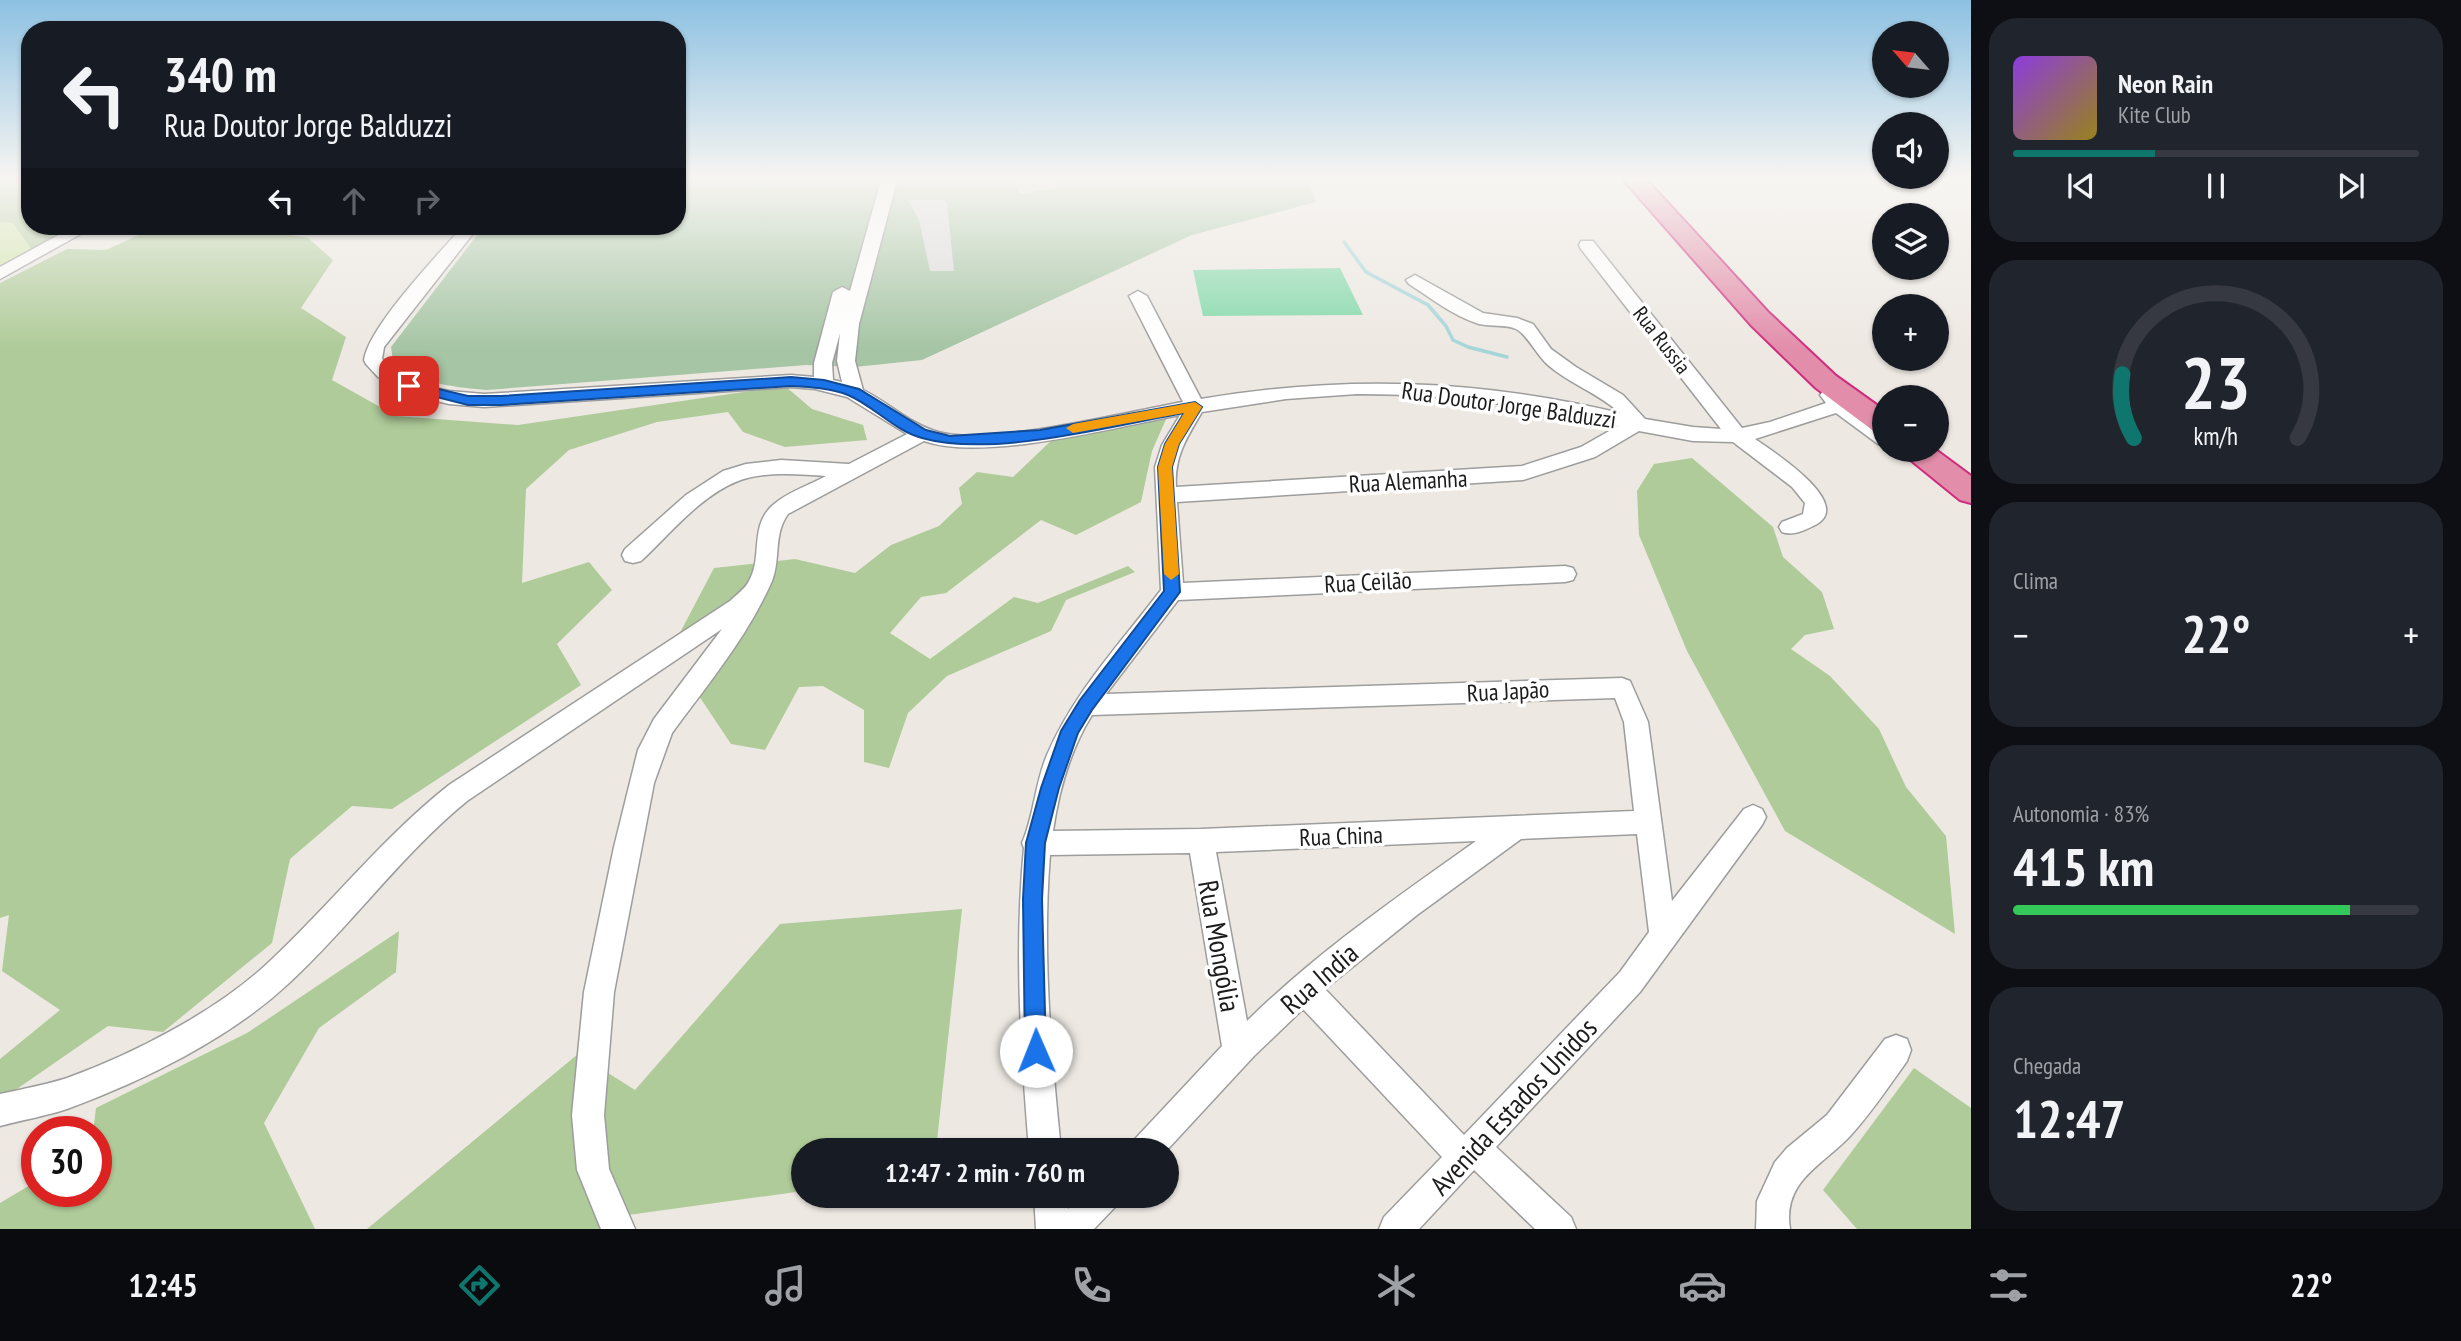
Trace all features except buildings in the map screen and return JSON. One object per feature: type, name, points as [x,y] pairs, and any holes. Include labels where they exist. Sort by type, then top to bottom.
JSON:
[{"type":"highway","points":[[1684,234],[1760,319],[1826,382],[1872,416]]},
{"type":"highway","points":[[1697,234],[1755,298],[1814,355],[1872,402]]},
{"type":"highway","points":[[1934,462],[1966,484]]},
{"type":"highway","points":[[1943,462],[1966,484]]},
{"type":"street","points":[[824,384],[823,363],[859,234]]},
{"type":"street","points":[[854,393],[846,361],[849,324],[874,234]]},
{"type":"street","points":[[0,274],[71,235]]},
{"type":"street","name":"Rua Doutor Jorge Balduzzi","points":[[464,235],[375,347],[373,360],[393,380],[426,392],[479,401],[791,381],[824,384],[854,393],[922,434],[950,441],[1040,435],[1224,400],[1318,390],[1392,388],[1449,392],[1568,408],[1691,434],[1737,435],[1767,429],[1838,405]]},
{"type":"street","name":"Rua Russia","points":[[1587,245],[1737,435],[1798,482],[1815,502],[1815,513],[1810,519],[1790,527]]},
{"type":"street","points":[[1415,280],[1482,319],[1507,321],[1530,330],[1541,350],[1557,364],[1615,395],[1626,405],[1638,423]]},
{"type":"street","points":[[1044,1138],[1036,1051],[1032,899],[1035,843],[1070,731],[1086,705],[1172,592],[1165,467],[1172,444],[1195,407],[1138,296]]},
{"type":"street","points":[[1826,382],[1831,397],[1838,405],[1872,430]]},
{"type":"street","name":"Rua Alemanha","points":[[1167,495],[1523,473],[1588,452],[1638,423]]},
{"type":"street","points":[[0,1110],[65,1094],[114,1074],[204,1028],[251,997],[280,972],[429,816],[458,793],[738,607],[760,582],[764,566],[765,535],[771,520],[797,498],[922,434]]},
{"type":"street","points":[[1923,462],[1966,484]]},
{"type":"street","points":[[633,555],[715,484],[734,475],[796,468],[850,471]]},
{"type":"street","name":"Rua Ceilão","points":[[1172,592],[1565,574]]},
{"type":"street","points":[[618,1229],[593,1170],[588,1115],[599,992],[627,847],[651,750],[663,726],[740,623],[751,594]]},
{"type":"street","name":"Rua Japão","points":[[1086,705],[1622,688],[1636,722],[1662,935]]},
{"type":"street","points":[[1662,935],[1753,817]]},
{"type":"street","name":"Rua China","points":[[1035,843],[1201,841],[1513,830],[1647,822]]},
{"type":"street","name":"Rua India","points":[[1157,1138],[1238,1051],[1304,988],[1385,922],[1513,830]]},
{"type":"street","name":"Rua Mongólia","points":[[1201,841],[1238,1051]]},
{"type":"street","name":"Avenida Estados Unidos","points":[[1396,1229],[1630,982],[1662,935]]},
{"type":"street","points":[[1304,988],[1469,1154],[1559,1229]]},
{"type":"street","points":[[1773,1229],[1774,1200],[1784,1176],[1797,1160],[1821,1143],[1843,1121],[1896,1050]]},
{"type":"street","points":[[1051,1208],[1053,1229]]},
{"type":"street","points":[[1072,1229],[1091,1208]]},
{"type":"green space","points":[[0,234],[21,234],[34,253],[0,270]]},
{"type":"green space","points":[[1194,234],[922,360],[855,367],[806,365],[486,390],[451,386],[412,375],[395,363],[391,347],[477,235]]},
{"type":"green space","points":[[21,235],[64,235],[34,253]]},
{"type":"green space","points":[[138,235],[290,235],[308,238],[333,260],[301,308],[346,337],[332,380],[396,416],[518,425],[785,386],[812,409],[863,425],[867,440],[785,447],[743,432],[728,412],[657,422],[569,450],[526,489],[522,583],[589,562],[612,590],[557,644],[581,685],[392,809],[352,806],[290,859],[272,943],[163,1032],[108,1026],[11,1093],[0,1095],[0,1059],[60,1010],[2,971],[9,915],[0,918],[0,283],[67,249],[106,250]]},
{"type":"green space","points":[[1340,268],[1363,315],[1203,316],[1193,270]]},
{"type":"green space","points":[[1167,417],[1152,451],[1141,502],[1076,535],[1041,520],[946,593],[921,597],[890,633],[930,659],[1014,597],[1038,603],[1128,566],[1135,572],[1066,600],[1051,631],[947,676],[908,713],[889,768],[864,762],[864,710],[823,686],[799,687],[765,750],[731,744],[695,690],[739,632],[717,617],[673,646],[714,568],[795,559],[855,573],[891,545],[939,526],[962,504],[959,488],[977,472],[1013,477],[1055,437]]},
{"type":"green space","points":[[1692,458],[1773,527],[1783,557],[1822,592],[1834,629],[1805,635],[1791,649],[1830,676],[1879,729],[1906,787],[1946,836],[1955,934],[1785,831],[1687,651],[1639,535],[1637,491],[1654,464]]},
{"type":"green space","points":[[962,909],[937,1138],[791,1138],[791,1193],[621,1216],[607,1229],[367,1229],[578,1054],[635,1090],[780,924]]},
{"type":"green space","points":[[399,931],[396,972],[319,1028],[264,1123],[315,1229],[0,1229],[0,1203],[21,1191],[21,1207],[112,1207],[112,1116],[95,1116],[96,1108],[247,1033]]},
{"type":"green space","points":[[1914,1068],[1971,1108],[1971,1229],[1857,1229],[1823,1190]]},
{"type":"shaded area","points":[[922,234],[950,234],[954,271],[930,271]]},
{"type":"waterway","points":[[1344,242],[1366,272],[1428,305],[1446,326],[1453,340],[1468,347],[1507,357]]},
{"type":"slow traffic","points":[[1073,428],[1195,407],[1172,444],[1165,467],[1171,574]]},
{"type":"route","points":[[409,386],[445,397],[501,401],[791,381],[824,384],[854,393],[922,434],[950,441],[1040,435],[1195,407],[1172,444],[1165,467],[1172,592],[1086,705],[1070,731],[1035,843],[1032,899],[1036,1051]]}]
